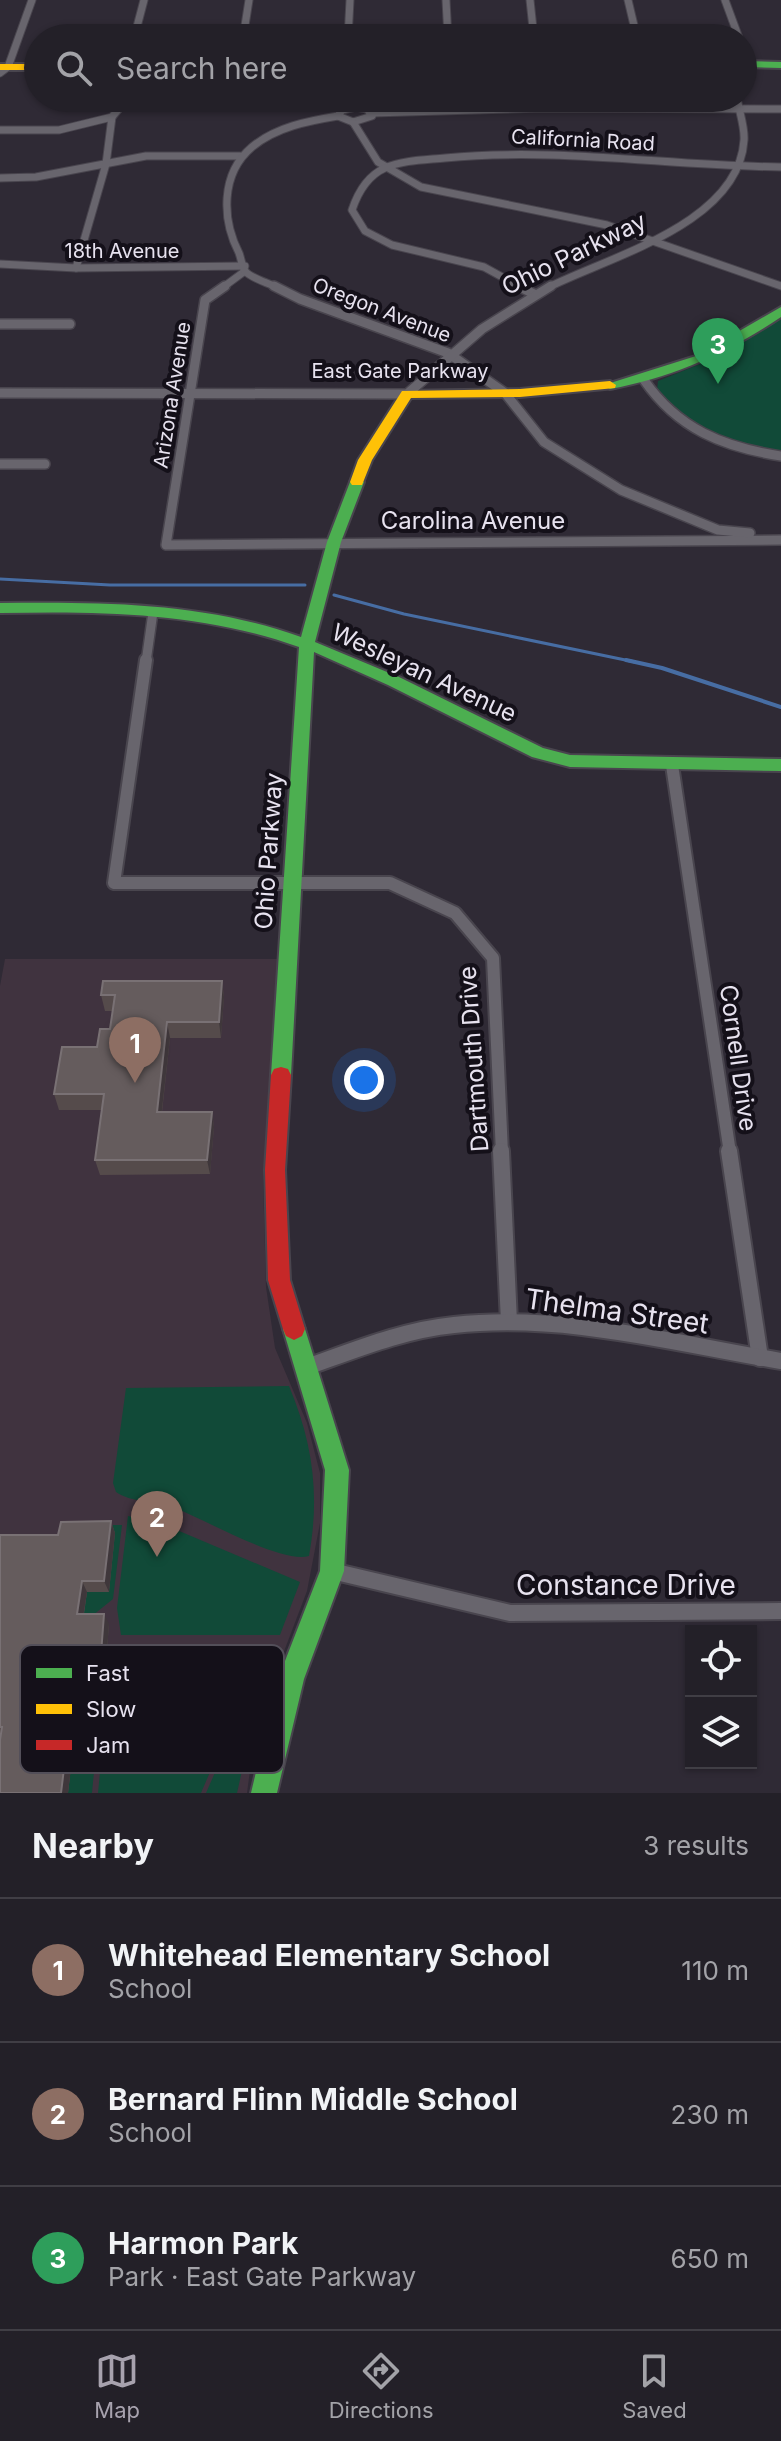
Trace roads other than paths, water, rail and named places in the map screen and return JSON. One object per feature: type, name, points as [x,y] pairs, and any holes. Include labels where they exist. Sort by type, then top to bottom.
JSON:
[{"type":"street","points":[[24,68],[3,69],[32,0]]},
{"type":"street","points":[[138,24],[144,0]]},
{"type":"street","points":[[245,24],[249,0]]},
{"type":"street","points":[[349,24],[350,0]]},
{"type":"street","points":[[446,0],[447,24]]},
{"type":"street","points":[[530,0],[533,24]]},
{"type":"street","points":[[628,0],[634,24]]},
{"type":"street","points":[[725,0],[734,24]]},
{"type":"street","points":[[757,62],[781,65]]},
{"type":"street","points":[[757,109],[781,109]]},
{"type":"street","points":[[76,268],[106,164],[112,117],[116,112]]},
{"type":"street","points":[[245,269],[226,226],[228,185],[240,156],[251,144],[280,129],[338,116],[342,112]]},
{"type":"street","points":[[338,116],[353,122],[367,120],[372,113],[406,112]]},
{"type":"street","name":"Ohio Parkway","points":[[284,1709],[291,1679],[332,1571],[337,1470],[279,1280],[275,1170],[307,644],[334,542],[365,460],[407,394],[448,353],[534,294],[676,231],[713,204],[739,168],[746,126],[742,112]]},
{"type":"street","points":[[0,130],[59,130],[112,117]]},
{"type":"street","points":[[353,122],[363,145],[384,168],[418,184],[459,195],[548,210],[655,239],[781,286]]},
{"type":"street","name":"California Road","points":[[384,168],[482,153],[524,151],[739,168],[781,167]]},
{"type":"street","points":[[0,178],[36,177],[146,156],[240,156]]},
{"type":"street","points":[[384,168],[359,188],[352,210],[365,231],[392,245],[484,267],[534,294]]},
{"type":"street","name":"18th Avenue","points":[[0,264],[76,268],[245,269]]},
{"type":"street","name":"Oregon Avenue","points":[[245,269],[300,299],[448,353],[505,393],[544,442],[621,490],[718,530],[781,538]]},
{"type":"street","name":"Arizona Avenue","points":[[166,545],[193,393],[205,300],[245,269]]},
{"type":"street","name":"East Gate Parkway","points":[[0,393],[505,393],[644,380],[714,355],[781,311]]},
{"type":"street","points":[[0,324],[70,324]]},
{"type":"street","points":[[644,380],[670,414],[699,434],[723,445],[781,456]]},
{"type":"street","points":[[0,464],[45,464]]},
{"type":"street","name":"Carolina Avenue","points":[[166,545],[781,538]]},
{"type":"street","name":"Wesleyan Avenue","points":[[0,608],[84,607],[239,623],[356,663],[538,753],[570,761],[781,765]]},
{"type":"street","name":"Dartmouth Drive","points":[[153,612],[114,883],[390,883],[455,913],[493,958],[509,1322]]},
{"type":"street","name":"Cornell Drive","points":[[672,765],[760,1358]]},
{"type":"street","name":"Thelma Street","points":[[307,1367],[386,1339],[452,1325],[509,1322],[587,1327],[781,1361]]},
{"type":"street","name":"Constance Drive","points":[[332,1571],[510,1613],[781,1611]]},
{"type":"street","name":"Ohio Parkway","points":[[264,1793],[269,1773]]},
{"type":"waterway","points":[[0,579],[110,585],[305,585]]},
{"type":"waterway","points":[[334,595],[404,614],[635,662]]},
{"type":"waterway","points":[[626,660],[635,662]]},
{"type":"waterway","points":[[635,662],[781,707]]},
{"type":"place","name":"Harmon Park","points":[[718,384]]},
{"type":"place","name":"Whitehead Elementary School","points":[[135,1083]]},
{"type":"place","name":"Bernard Flinn Middle School","points":[[157,1557]]}]
